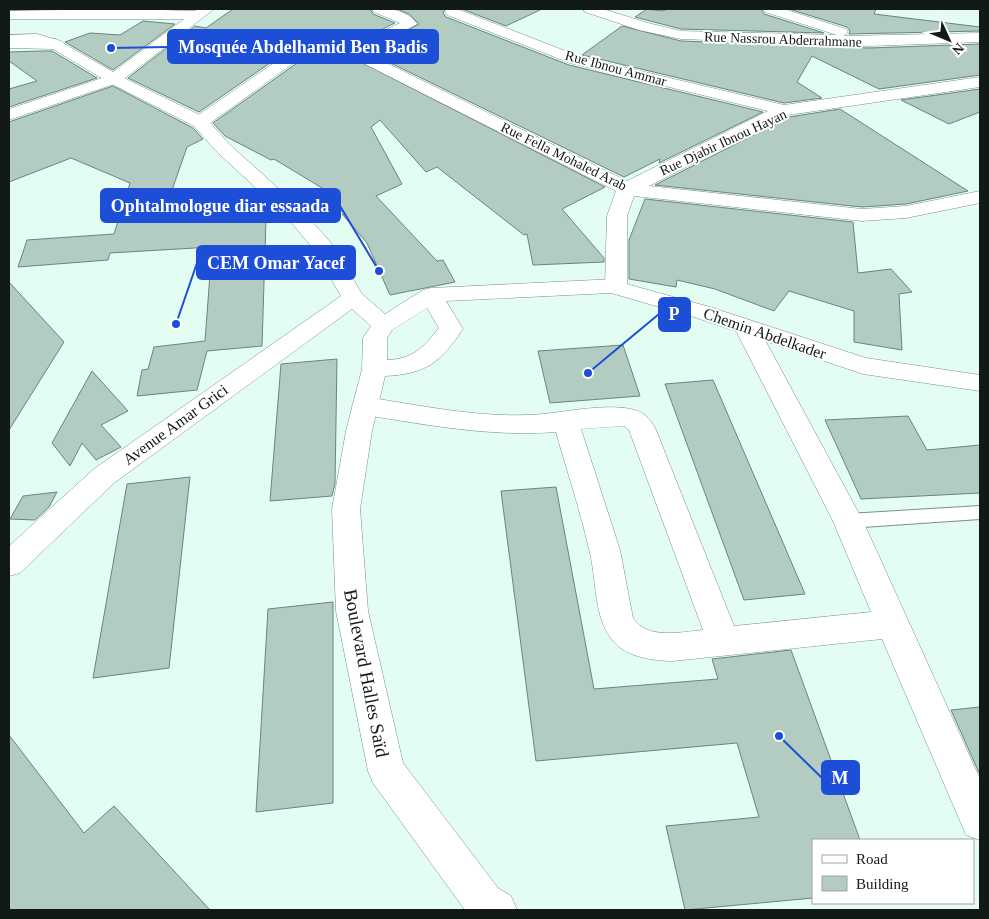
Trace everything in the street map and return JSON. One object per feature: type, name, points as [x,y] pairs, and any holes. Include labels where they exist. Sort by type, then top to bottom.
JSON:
[{"type":"street","name":"Rue Fella Mohaled Arab","points":[[379,9],[402,17],[410,24],[352,52],[628,189],[862,215],[906,212],[980,197]]},
{"type":"street","name":"Rue Nassrou Abderrahmane","points":[[590,9],[644,26],[681,35],[869,42],[980,38]]},
{"type":"street","points":[[770,9],[869,42]]},
{"type":"street","points":[[9,15],[118,15],[150,12],[202,12]]},
{"type":"street","points":[[9,115],[114,79],[202,12]]},
{"type":"street","name":"Rue Ibnou Ammar","points":[[452,12],[576,60],[784,110]]},
{"type":"street","points":[[9,39],[37,39],[56,44],[114,79],[200,122],[222,146],[292,212],[324,249],[353,298],[384,325],[431,295],[451,329],[432,352],[409,367],[374,369]]},
{"type":"street","points":[[9,44],[56,44]]},
{"type":"street","points":[[200,122],[306,48]]},
{"type":"street","name":"Rue Djabir Ibnou Hayan","points":[[628,189],[784,110],[980,82]]},
{"type":"street","points":[[616,286],[617,216],[628,189]]},
{"type":"street","name":"Chemin Abdelkader","points":[[431,295],[616,286],[622,290],[702,312],[864,366],[980,383]]},
{"type":"street","name":"Avenue Amar Grici","points":[[9,564],[104,476],[353,298]]},
{"type":"street","name":"Boulevard Halles Saïd","points":[[384,325],[375,338],[374,369],[346,509],[352,611],[386,771],[484,902],[497,910]]},
{"type":"street","points":[[746,327],[848,521],[980,821]]},
{"type":"street","points":[[366,406],[473,421],[540,424],[630,418],[640,424],[724,643]]},
{"type":"street","points":[[566,422],[608,567],[619,622],[624,631],[642,643],[658,647],[724,643],[892,624]]},
{"type":"lane","points":[[848,521],[980,512]]},
{"type":"building","points":[[233,9],[370,9],[373,14],[395,23],[346,47],[343,53],[605,187],[562,209],[604,258],[604,262],[533,265],[527,234],[524,235],[437,167],[426,172],[380,120],[371,127],[402,184],[376,196],[437,261],[443,260],[455,282],[390,295],[367,243],[342,214],[346,214],[316,196],[327,191],[274,159],[271,160],[225,136],[213,123],[311,53],[315,48],[311,44],[306,41],[299,43],[199,112],[128,78],[195,26],[206,28]]},
{"type":"building","points":[[397,9],[445,9],[443,13],[446,17],[569,65],[763,112],[659,163],[660,159],[624,177],[368,52],[419,24],[409,14]]},
{"type":"building","points":[[462,9],[542,9],[506,26]]},
{"type":"building","points":[[647,9],[662,11],[668,9],[761,9],[764,14],[824,33],[681,29],[635,17]]},
{"type":"building","points":[[789,9],[876,9],[874,14],[980,27],[980,31],[849,34],[850,31],[847,27]]},
{"type":"building","points":[[143,21],[175,24],[113,70],[65,42],[90,33],[120,35]]},
{"type":"building","points":[[622,26],[681,41],[869,48],[980,44],[980,75],[879,89],[812,56],[797,82],[822,98],[784,103],[582,55]]},
{"type":"building","points":[[52,51],[97,78],[9,107],[9,89],[37,81],[9,61],[9,52]]},
{"type":"building","points":[[113,86],[193,128],[203,139],[187,147],[164,213],[217,209],[216,222],[266,219],[262,346],[207,351],[197,390],[137,396],[142,370],[148,369],[154,347],[205,341],[212,247],[110,253],[108,260],[18,267],[27,240],[114,234],[130,183],[71,158],[9,182],[9,122]]},
{"type":"building","points":[[980,89],[980,112],[949,124],[901,100]]},
{"type":"building","points":[[840,109],[968,191],[906,204],[862,207],[655,185],[789,117]]},
{"type":"building","points":[[645,199],[853,222],[858,273],[891,269],[912,292],[899,294],[902,350],[854,342],[854,311],[789,291],[774,311],[715,289],[677,280],[676,287],[629,279],[629,240]]},
{"type":"building","points":[[9,282],[64,342],[9,430]]},
{"type":"building","points":[[623,345],[640,396],[550,403],[538,351]]},
{"type":"building","points":[[337,359],[335,483],[332,496],[270,501],[281,364]]},
{"type":"building","points":[[92,371],[128,411],[101,425],[121,447],[96,460],[82,443],[70,466],[52,443]]},
{"type":"building","points":[[713,380],[805,594],[744,600],[665,384]]},
{"type":"building","points":[[908,416],[927,450],[980,445],[980,493],[861,499],[825,420]]},
{"type":"building","points":[[190,477],[169,668],[93,678],[127,484]]},
{"type":"building","points":[[556,487],[594,689],[718,679],[712,659],[791,650],[860,839],[812,839],[812,898],[685,910],[666,826],[759,817],[737,743],[536,761],[501,491]]},
{"type":"building","points":[[57,492],[49,507],[35,520],[10,519],[23,496]]},
{"type":"building","points":[[333,602],[333,803],[256,812],[268,609]]},
{"type":"building","points":[[980,707],[980,775],[951,710]]},
{"type":"building","points":[[9,735],[84,833],[114,806],[210,910],[9,910]]},
{"type":"place","name":"Mosquée Abdelhamid Ben Badis","points":[[111,48]]},
{"type":"place","name":"Ophtalmologue diar essaada","points":[[379,271]]},
{"type":"place","name":"CEM Omar Yacef","points":[[176,324]]},
{"type":"place","name":"P","points":[[588,373]]},
{"type":"place","name":"M","points":[[779,736]]}]
